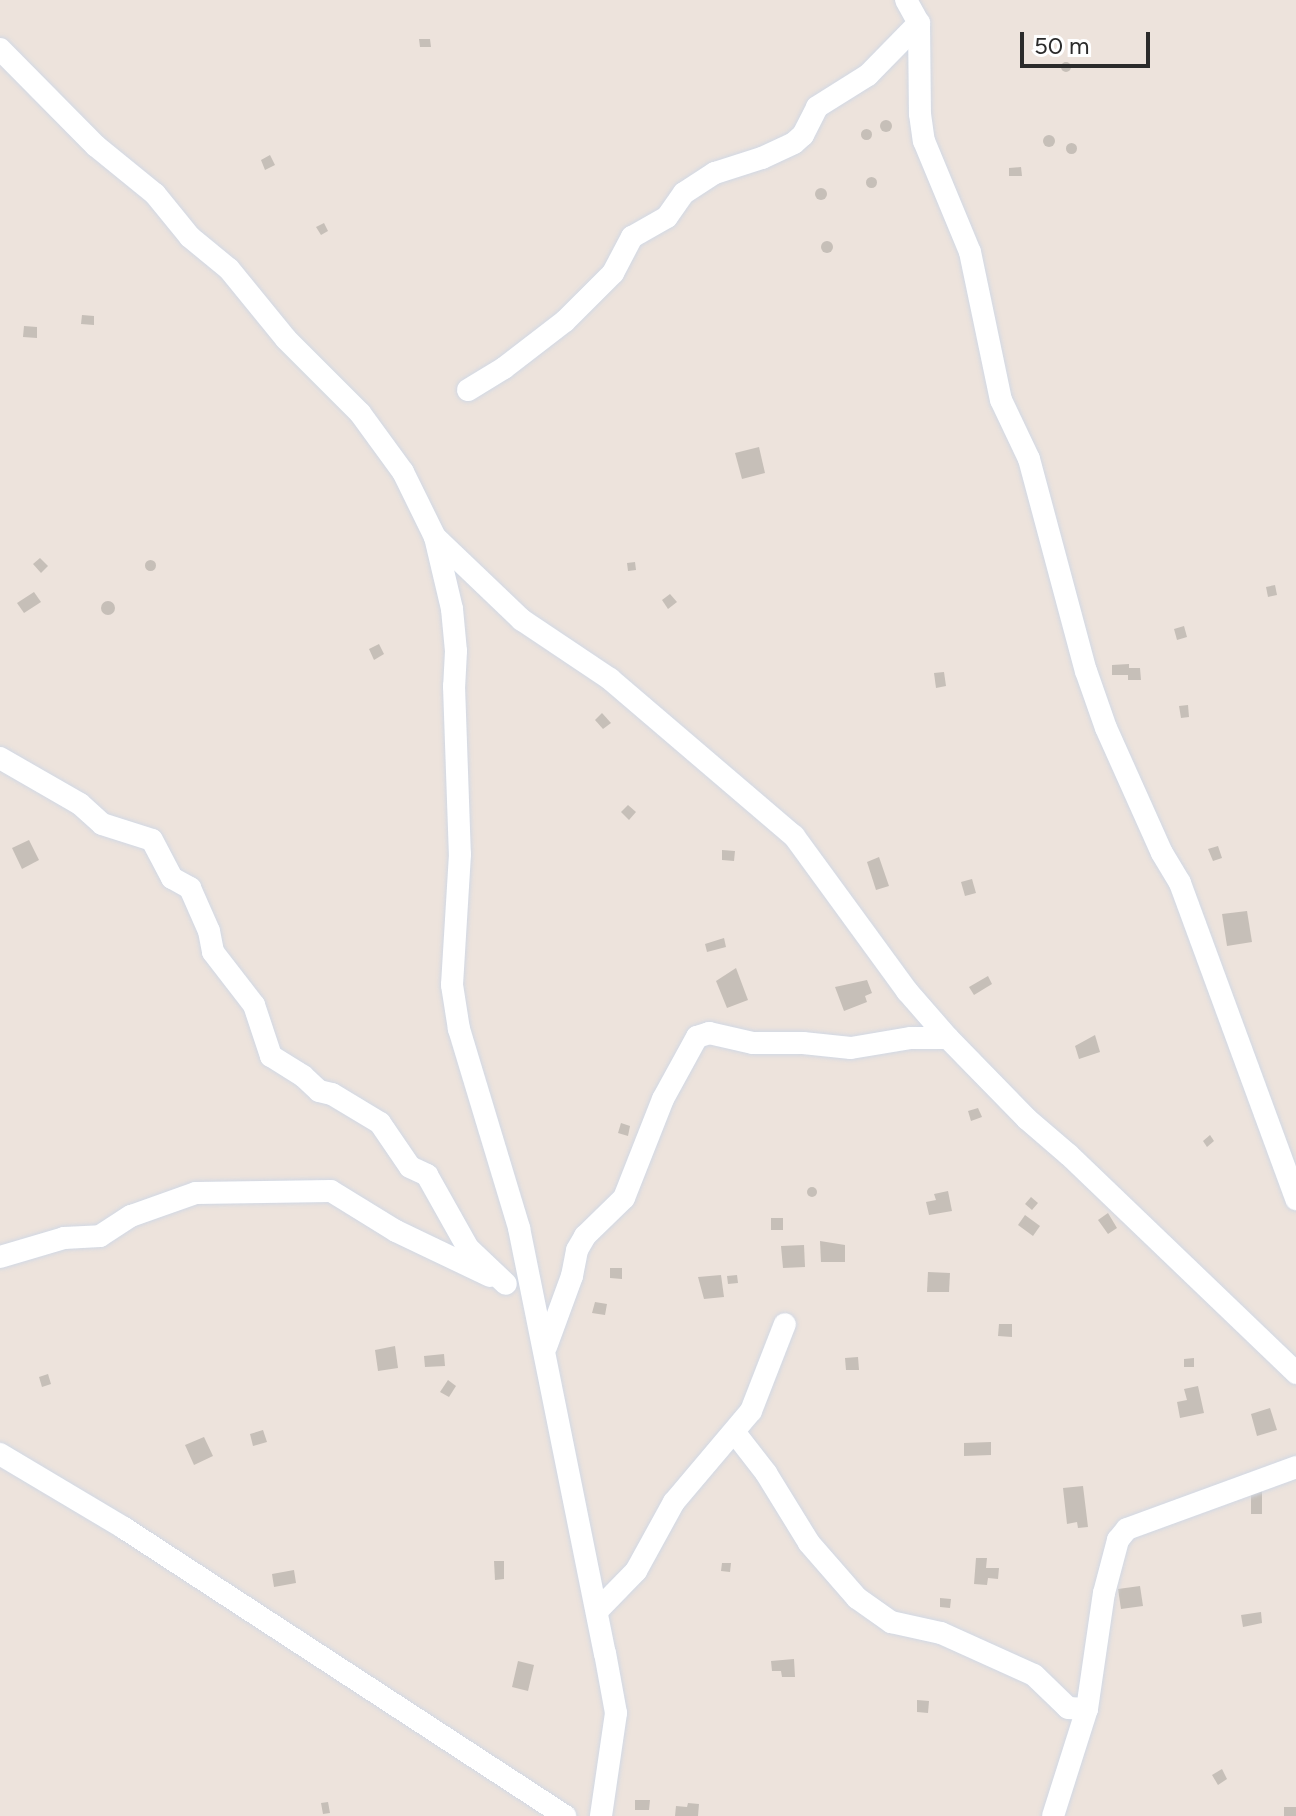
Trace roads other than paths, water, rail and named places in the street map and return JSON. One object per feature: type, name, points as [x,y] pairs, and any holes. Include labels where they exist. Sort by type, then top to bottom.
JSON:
[{"type":"street","points":[[906,0],[919,23],[920,114],[924,141],[970,252],[1001,400],[1029,459],[1086,671],[1106,728],[1162,853],[1180,883],[1296,1199]]},
{"type":"street","points":[[468,390],[504,368],[565,321],[613,273],[632,237],[667,217],[684,193],[715,173],[762,158],[794,143],[803,135],[817,107],[868,75],[919,23]]},
{"type":"street","points":[[0,49],[96,146],[155,194],[190,237],[229,269],[286,339],[360,413],[403,472],[435,537],[452,609],[456,651],[454,686],[460,854],[452,985],[459,1029],[519,1228],[616,1713],[601,1816]]},
{"type":"street","points":[[435,537],[478,582],[522,620],[610,679],[794,836],[907,991],[948,1038],[1027,1119],[1069,1155],[1296,1373]]},
{"type":"street","points":[[0,758],[80,804],[102,824],[152,840],[172,878],[190,888],[209,931],[213,952],[254,1005],[271,1056],[319,1091],[332,1094],[380,1123],[410,1167],[427,1175],[468,1248],[524,1300],[535,1305],[562,1303]]},
{"type":"street","points":[[545,1352],[546,1338],[562,1303],[577,1250],[585,1236],[624,1198],[637,1171],[652,1122],[697,1037],[709,1033],[753,1043],[803,1043],[851,1048],[911,1038],[948,1038]]},
{"type":"street","points":[[0,1257],[64,1238],[100,1236],[131,1216],[196,1193],[331,1191],[396,1231],[506,1284]]},
{"type":"street","points":[[597,1611],[636,1571],[674,1502],[751,1411],[785,1324]]},
{"type":"street","points":[[735,1433],[766,1473],[809,1543],[857,1598],[891,1622],[941,1633],[1034,1675],[1068,1708],[1087,1709]]},
{"type":"street","points":[[0,1454],[124,1528],[565,1816]]},
{"type":"street","points":[[1053,1816],[1087,1709],[1104,1593],[1118,1540],[1127,1529],[1296,1467]]}]
